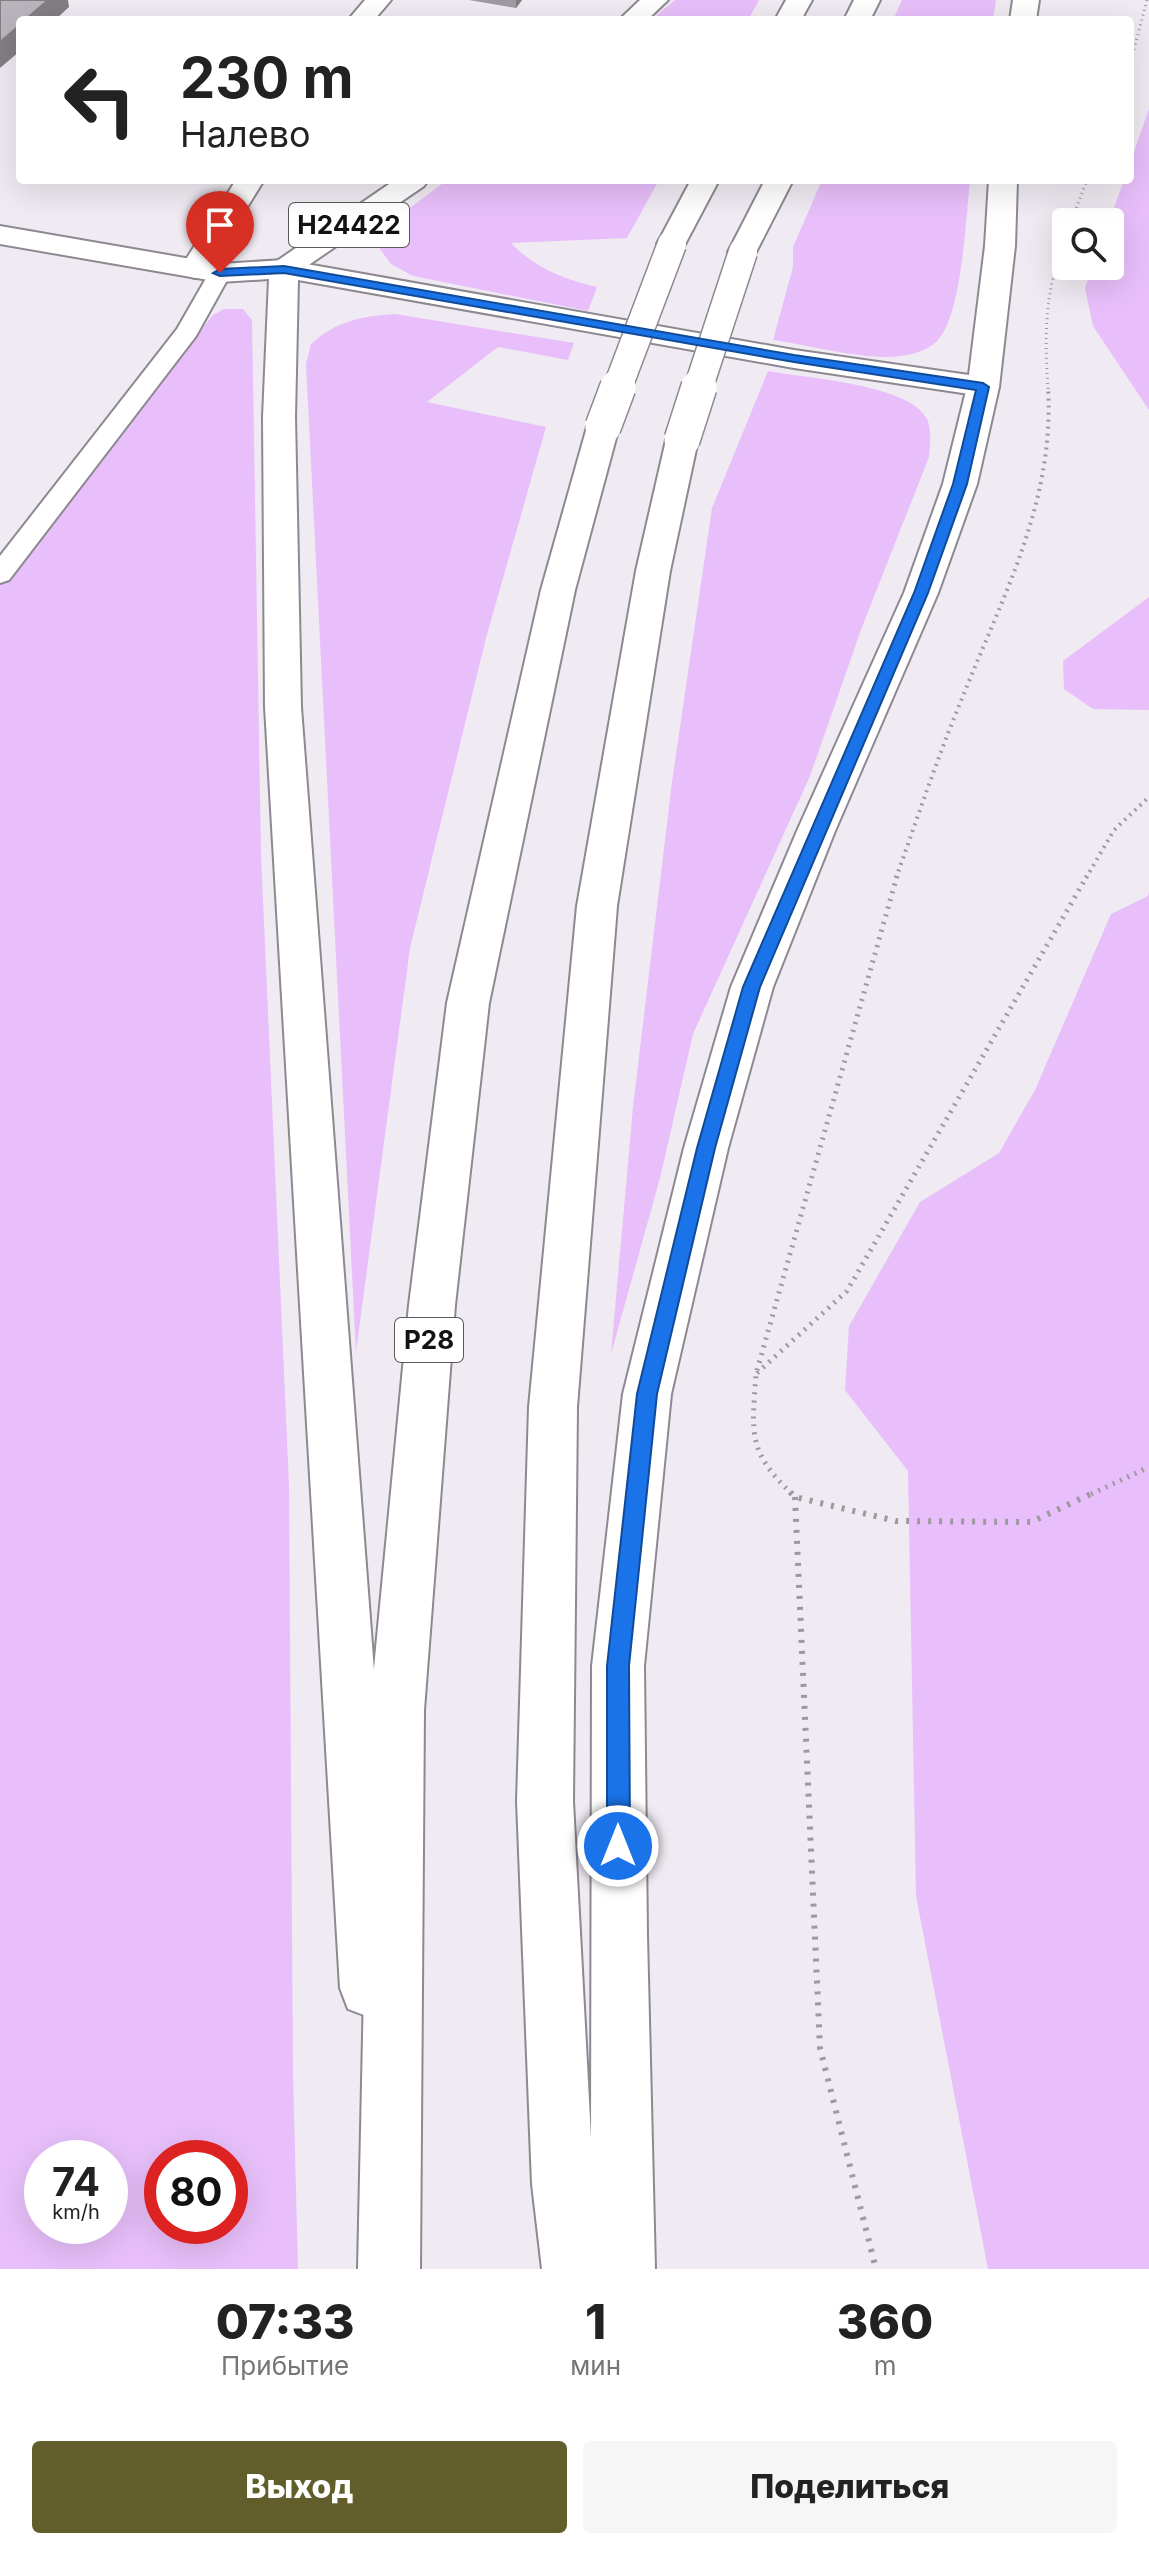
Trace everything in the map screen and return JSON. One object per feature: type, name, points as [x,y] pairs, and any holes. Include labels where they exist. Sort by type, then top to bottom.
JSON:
[{"type":"main road","points":[[364,16],[378,0]]},
{"type":"main road","points":[[637,16],[655,0]]},
{"type":"main road","points":[[207,271],[248,184]]},
{"type":"main road","name":"Н24422","points":[[284,269],[408,184]]},
{"type":"main road","name":"Р28","points":[[388,2269],[397,1710],[432,1305],[468,1003],[558,590],[603,427],[672,244],[703,184]]},
{"type":"main road","points":[[573,2269],[563,2184],[545,1801],[553,1407],[597,906],[653,571],[682,440],[743,252],[777,184]]},
{"type":"main road","points":[[624,2269],[618,1935],[618,1666],[647,1394],[706,1148],[752,987],[921,593],[960,484],[983,387],[1000,246],[1003,184]]},
{"type":"main road","name":"Н24422","points":[[0,235],[207,271],[284,269],[794,359],[983,387]]},
{"type":"main road","name":"Н24422","points":[[284,269],[279,417],[283,707],[388,2269]]},
{"type":"lane","points":[[0,574],[188,331],[207,271]]},
{"type":"path","points":[[1134,49],[1147,0]]},
{"type":"path","points":[[1076,208],[1085,184]]},
{"type":"path","points":[[1052,272],[1044,332],[1050,424],[1043,482],[1025,545],[960,702],[888,900],[756,1374],[752,1432],[768,1471],[795,1497],[896,1521],[1031,1522],[1149,1467]]},
{"type":"path","points":[[756,1374],[847,1291],[1114,830],[1149,797]]},
{"type":"path","points":[[795,1497],[820,2048],[876,2269]]},
{"type":"shaded area","points":[[675,0],[759,0],[750,16],[656,16]]},
{"type":"shaded area","points":[[902,0],[996,0],[994,16],[895,16]]},
{"type":"shaded area","points":[[1149,109],[1149,410],[1093,326],[1085,288],[1088,280],[1124,280],[1124,208],[1114,208],[1123,184],[1134,184],[1134,152]]},
{"type":"shaded area","points":[[442,184],[657,184],[627,238],[511,243],[550,271],[597,287],[588,311],[413,276],[391,264],[377,245],[386,226]]},
{"type":"shaded area","points":[[820,184],[970,184],[952,312],[936,342],[920,351],[877,357],[773,340],[793,267],[793,247]]},
{"type":"shaded area","points":[[224,309],[243,309],[252,320],[261,855],[289,1485],[293,2073],[298,2269],[0,2269],[0,581],[213,315]]},
{"type":"shaded area","points":[[395,314],[574,343],[568,360],[498,347],[427,402],[546,427],[486,638],[410,948],[356,1352],[306,364],[311,344],[330,330],[361,318]]},
{"type":"shaded area","points":[[768,371],[855,384],[879,390],[917,407],[927,419],[929,457],[862,627],[810,776],[693,1034],[660,1178],[611,1354],[633,1107],[672,782],[712,508]]},
{"type":"shaded area","points":[[1149,597],[1149,710],[1093,709],[1064,689],[1063,661]]},
{"type":"shaded area","points":[[1149,892],[1149,2269],[988,2269],[916,1896],[908,1471],[845,1390],[849,1326],[920,1202],[999,1153],[1035,1090],[1111,914],[1148,896]]},
{"type":"building","points":[[0,0],[48,0],[30,16],[16,16],[16,28],[0,42]]},
{"type":"route","points":[[220,273],[284,269],[794,359],[983,387],[960,484],[921,593],[816,831],[752,987],[706,1148],[647,1394],[618,1666],[618,1846]]}]
